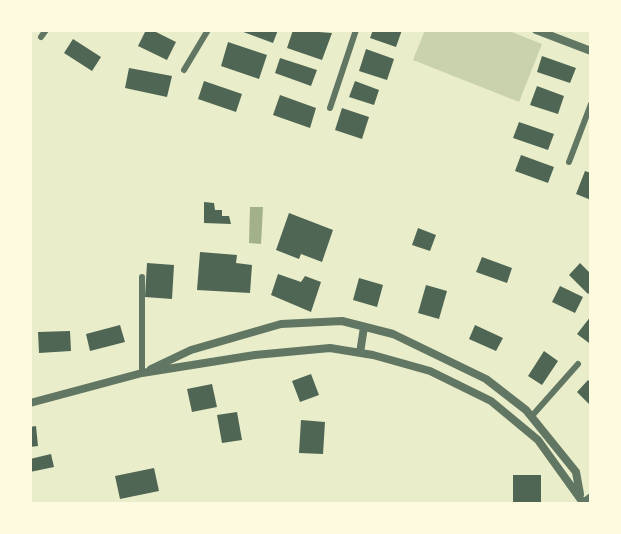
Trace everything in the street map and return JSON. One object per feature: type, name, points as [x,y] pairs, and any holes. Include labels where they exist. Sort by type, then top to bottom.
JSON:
[{"type":"street","points":[[41,37],[46,30]]},
{"type":"street","points":[[184,70],[208,30]]},
{"type":"street","points":[[330,108],[356,30]]},
{"type":"street","points":[[536,30],[591,51]]},
{"type":"street","points":[[569,162],[591,104]]},
{"type":"street","points":[[142,277],[142,374]]},
{"type":"street","points":[[142,374],[192,350],[282,324],[342,321],[393,334],[486,379],[531,417],[576,472],[586,502]]},
{"type":"street","points":[[360,353],[364,327]]},
{"type":"street","points":[[30,403],[142,374],[255,355],[330,348],[360,353],[430,371],[491,402],[538,440],[586,502]]},
{"type":"street","points":[[531,417],[578,364]]},
{"type":"street","points":[[586,502],[591,496]]},
{"type":"shaded area","points":[[425,30],[507,30],[542,44],[519,102],[413,60]]},
{"type":"shaded area","points":[[250,207],[263,207],[261,244],[249,243]]},
{"type":"building","points":[[146,30],[152,30],[176,42],[167,60],[138,46]]},
{"type":"building","points":[[238,30],[278,30],[273,43]]},
{"type":"building","points":[[293,30],[332,33],[322,60],[287,48]]},
{"type":"building","points":[[373,30],[402,30],[396,47],[370,38]]},
{"type":"building","points":[[73,39],[101,57],[92,71],[64,53]]},
{"type":"building","points":[[228,42],[267,55],[259,79],[221,66]]},
{"type":"building","points":[[366,49],[394,59],[387,80],[359,71]]},
{"type":"building","points":[[542,56],[576,68],[570,83],[537,72]]},
{"type":"building","points":[[280,58],[317,70],[311,86],[275,73]]},
{"type":"building","points":[[129,68],[172,76],[167,97],[125,88]]},
{"type":"building","points":[[204,81],[242,94],[236,112],[198,99]]},
{"type":"building","points":[[355,81],[379,90],[374,105],[349,97]]},
{"type":"building","points":[[537,86],[564,96],[558,114],[530,105]]},
{"type":"building","points":[[280,95],[316,108],[310,128],[273,115]]},
{"type":"building","points":[[342,108],[369,117],[362,139],[335,130]]},
{"type":"building","points":[[519,122],[554,134],[548,150],[513,138]]},
{"type":"building","points":[[521,155],[554,167],[548,183],[515,171]]},
{"type":"building","points":[[585,171],[591,173],[591,200],[576,194]]},
{"type":"building","points":[[204,202],[214,203],[215,210],[222,210],[222,216],[229,216],[231,224],[204,223]]},
{"type":"building","points":[[289,213],[333,230],[322,262],[301,254],[299,259],[276,250]]},
{"type":"building","points":[[418,228],[436,235],[430,251],[412,245]]},
{"type":"building","points":[[200,252],[237,255],[236,263],[252,265],[250,293],[197,290]]},
{"type":"building","points":[[482,257],[512,268],[507,283],[476,272]]},
{"type":"building","points":[[147,263],[174,265],[172,299],[145,297]]},
{"type":"building","points":[[580,263],[591,274],[591,291],[588,294],[569,275]]},
{"type":"building","points":[[278,274],[301,282],[305,276],[321,282],[311,312],[271,295]]},
{"type":"building","points":[[359,278],[383,285],[377,307],[353,300]]},
{"type":"building","points":[[426,285],[447,291],[439,319],[418,313]]},
{"type":"building","points":[[560,286],[583,297],[575,313],[552,302]]},
{"type":"building","points":[[591,316],[591,340],[589,343],[577,334]]},
{"type":"building","points":[[120,325],[125,342],[90,351],[86,334]]},
{"type":"building","points":[[475,325],[503,338],[496,351],[469,339]]},
{"type":"building","points":[[70,331],[71,351],[39,353],[38,332]]},
{"type":"building","points":[[544,351],[558,361],[542,385],[528,376]]},
{"type":"building","points":[[311,374],[319,395],[300,402],[292,381]]},
{"type":"building","points":[[588,380],[591,383],[591,406],[577,392]]},
{"type":"building","points":[[212,384],[217,407],[192,412],[187,389]]},
{"type":"building","points":[[237,412],[242,440],[222,443],[217,415]]},
{"type":"building","points":[[301,420],[325,422],[323,454],[299,453]]},
{"type":"building","points":[[36,426],[38,446],[30,447],[30,427]]},
{"type":"building","points":[[51,454],[54,467],[30,472],[30,459]]},
{"type":"building","points":[[154,468],[159,491],[120,499],[115,476]]},
{"type":"building","points":[[513,475],[541,475],[541,504],[513,504]]}]
